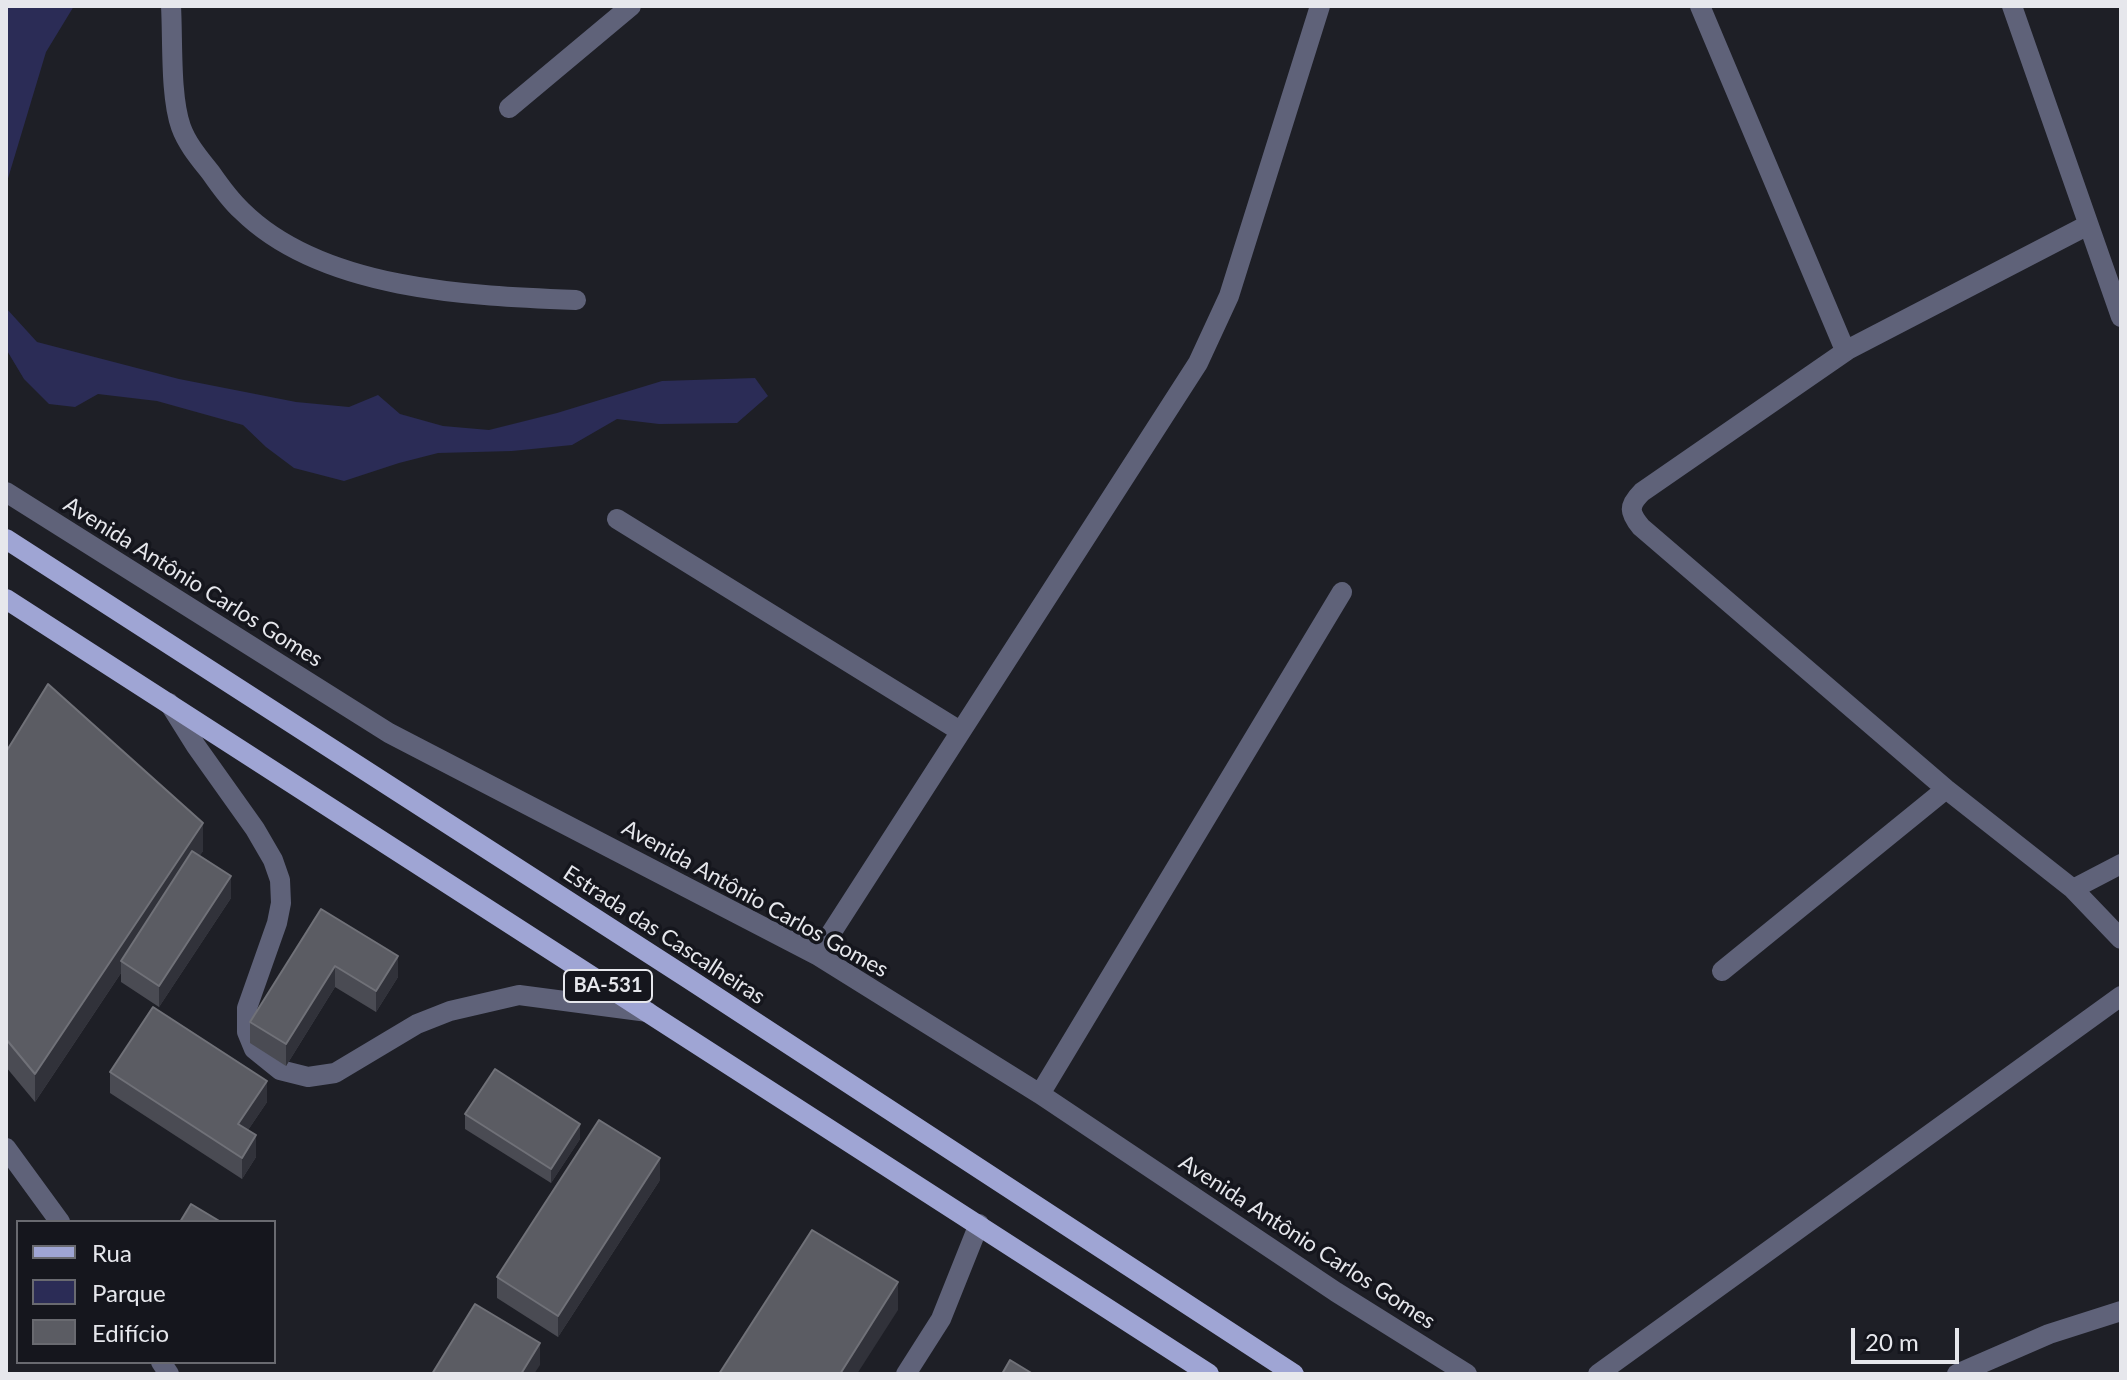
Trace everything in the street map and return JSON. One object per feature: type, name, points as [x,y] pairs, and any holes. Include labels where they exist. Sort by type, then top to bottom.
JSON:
[{"type":"main road","name":"Estrada das Cascalheiras","points":[[6,539],[1294,1374]]},
{"type":"main road","name":"BA-531","points":[[6,599],[1209,1374]]},
{"type":"street","points":[[171,6],[175,88],[182,127],[221,187],[243,212],[270,233],[303,253],[393,282],[494,297],[576,300]]},
{"type":"street","points":[[509,108],[631,6]]},
{"type":"street","points":[[817,955],[1210,340],[1229,296],[1320,6]]},
{"type":"street","points":[[1700,6],[1842,343],[1849,349]]},
{"type":"street","points":[[2012,6],[2121,317]]},
{"type":"street","points":[[2088,225],[1849,349],[1642,492],[1631,510],[1641,527],[1946,789],[2073,889],[2121,939]]},
{"type":"street","name":"Avenida Antônio Carlos Gomes","points":[[6,492],[389,733],[817,955],[1040,1094],[1336,1292],[1467,1374]]},
{"type":"street","points":[[617,519],[960,731]]},
{"type":"street","points":[[1040,1094],[1342,592]]},
{"type":"street","points":[[169,703],[255,829],[273,860],[280,880],[281,903],[277,923],[247,1008],[247,1032],[254,1049],[280,1070],[308,1077],[335,1073],[417,1024],[450,1011],[519,995],[650,1013]]},
{"type":"street","points":[[1722,971],[1946,789]]},
{"type":"street","points":[[2073,889],[2121,864]]},
{"type":"street","points":[[1598,1374],[2121,996]]},
{"type":"street","points":[[6,1148],[59,1220]]},
{"type":"street","points":[[906,1374],[941,1319],[979,1224]]},
{"type":"street","points":[[1957,1374],[2049,1334],[2121,1311]]},
{"type":"green space","points":[[6,6],[74,6],[46,52],[6,185]]},
{"type":"green space","points":[[6,308],[37,342],[179,379],[296,402],[349,407],[378,395],[400,414],[443,426],[489,430],[662,381],[755,378],[768,396],[737,423],[659,424],[617,419],[572,445],[512,451],[438,453],[344,481],[294,468],[243,425],[157,401],[98,394],[75,407],[49,404],[24,379],[6,349]]},
{"type":"building","points":[[48,684],[203,823],[35,1074],[6,1039],[6,752]]},
{"type":"building","points":[[192,851],[231,876],[159,986],[121,961]]},
{"type":"building","points":[[321,909],[398,956],[376,991],[335,966],[286,1044],[250,1022]]},
{"type":"building","points":[[153,1007],[267,1081],[238,1124],[256,1135],[242,1158],[110,1072]]},
{"type":"building","points":[[495,1069],[580,1124],[551,1169],[465,1114]]},
{"type":"building","points":[[599,1120],[660,1158],[558,1316],[497,1277]]},
{"type":"building","points":[[191,1204],[218,1220],[181,1220]]},
{"type":"building","points":[[812,1230],[898,1282],[840,1374],[719,1374]]},
{"type":"building","points":[[475,1304],[540,1343],[521,1374],[432,1374]]},
{"type":"building","points":[[1010,1360],[1033,1374],[1002,1374]]}]
